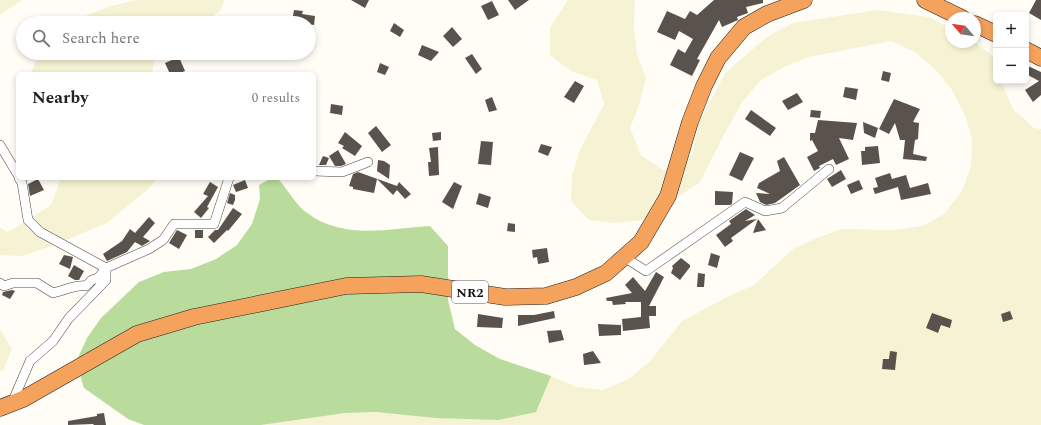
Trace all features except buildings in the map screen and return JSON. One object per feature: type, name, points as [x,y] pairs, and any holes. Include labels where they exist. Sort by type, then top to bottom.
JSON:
[{"type":"highway","name":"NR2","points":[[4,407],[137,334],[194,317],[346,286],[421,284],[504,297],[546,296],[576,287],[606,273],[641,242],[668,196],[690,122],[704,86],[718,58],[744,27],[767,14],[804,0]]},
{"type":"highway","points":[[925,0],[950,12]]},
{"type":"highway","points":[[981,27],[993,33]]},
{"type":"highway","points":[[1029,52],[1041,58]]},
{"type":"street","points":[[0,145],[16,172]]},
{"type":"street","points":[[316,171],[342,172],[368,162]]},
{"type":"street","points":[[624,257],[646,272],[745,202],[765,211],[782,208],[829,169]]},
{"type":"street","points":[[20,180],[28,220],[40,232],[106,268]]},
{"type":"street","points":[[0,283],[4,286],[13,283],[36,283],[53,293],[69,290],[78,285],[86,286],[92,280],[98,278],[106,268],[149,249],[163,240],[174,224],[214,224],[228,180]]},
{"type":"street","points":[[4,407],[30,361],[53,341],[69,318],[106,280],[106,268]]},
{"type":"shaded area","points":[[0,0],[22,0],[0,15]]},
{"type":"shaded area","points":[[137,0],[225,0],[219,12],[212,16],[85,16],[111,6]]},
{"type":"shaded area","points":[[568,0],[635,0],[634,27],[637,54],[646,79],[639,105],[630,128],[641,155],[663,170],[678,172],[693,152],[699,123],[725,73],[768,36],[793,23],[877,10],[929,17],[945,26],[945,48],[981,47],[993,57],[993,84],[1002,84],[1013,109],[1034,128],[1041,129],[1041,425],[261,425],[345,413],[375,412],[436,418],[536,411],[551,376],[576,387],[603,390],[630,378],[650,361],[682,321],[729,296],[754,285],[793,249],[816,238],[842,229],[894,230],[922,226],[944,214],[962,191],[971,166],[972,140],[965,115],[952,90],[935,69],[915,52],[891,41],[809,57],[784,67],[761,80],[743,101],[700,182],[643,220],[615,223],[589,220],[571,201],[572,176],[579,152],[604,104],[597,80],[571,71],[550,55],[550,28]]},
{"type":"shaded area","points":[[36,60],[155,60],[152,72],[32,72]]},
{"type":"shaded area","points":[[60,180],[155,180],[149,188],[107,223],[49,247],[22,256],[0,255],[0,228],[8,232],[51,205]]},
{"type":"shaded area","points":[[0,329],[12,349],[3,371],[0,371]]},
{"type":"green space","points":[[268,180],[279,180],[302,209],[317,219],[332,226],[364,231],[430,226],[448,246],[448,300],[455,329],[475,345],[500,359],[551,376],[536,412],[498,420],[436,418],[375,412],[345,413],[261,425],[144,425],[128,419],[84,388],[76,362],[87,338],[101,318],[139,282],[164,272],[191,269],[216,259],[237,245],[252,224],[260,199],[259,185]]}]
